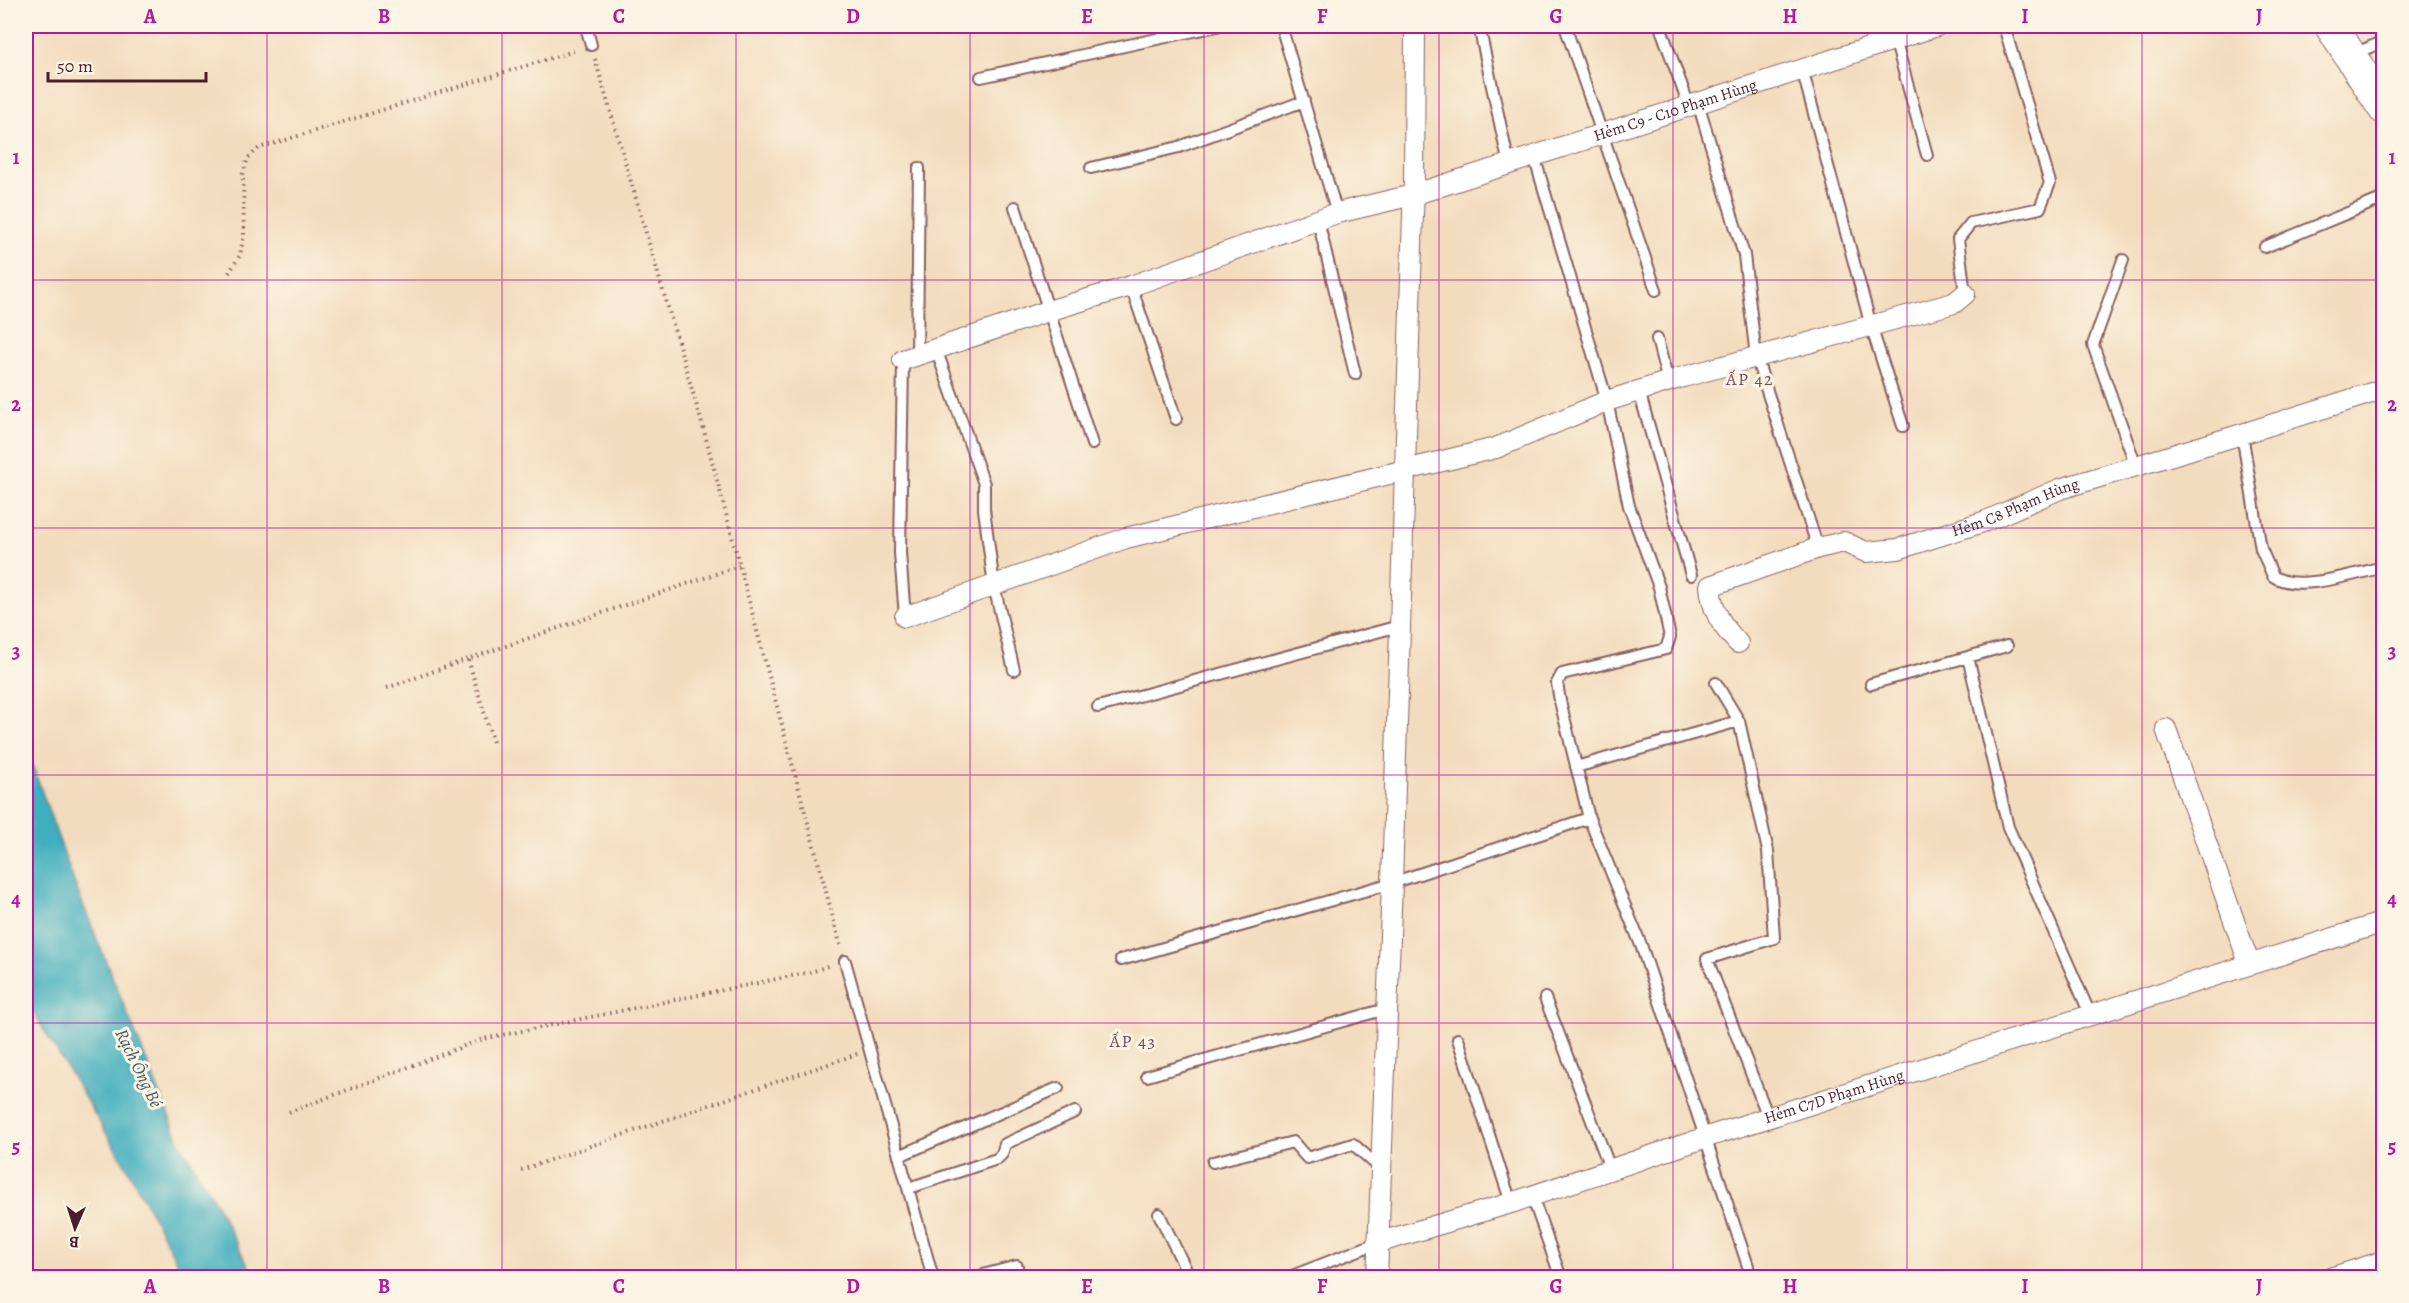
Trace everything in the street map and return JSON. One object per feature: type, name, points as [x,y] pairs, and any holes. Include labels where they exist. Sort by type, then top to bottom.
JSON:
[{"type":"main road","points":[[2331,26],[2384,108]]},
{"type":"street","points":[[1377,1278],[1392,883],[1413,195],[1415,26]]},
{"type":"street","name":"Hẻm C9 - C10 Phạm Hùng","points":[[910,358],[1048,311],[1131,286],[1328,216],[1413,195],[1937,26]]},
{"type":"street","points":[[905,617],[1126,538],[1496,448],[1607,401],[1756,357],[1954,303],[1965,294]]},
{"type":"street","name":"Hẻm C8 Phạm Hùng","points":[[1738,643],[1722,626],[1715,613],[1710,586],[1818,548],[1844,542],[1866,552],[1898,549],[1986,521],[2060,489],[2384,389]]},
{"type":"street","points":[[2166,729],[2249,963]]},
{"type":"street","name":"Hẻm C7D Phạm Hùng","points":[[1377,1243],[1511,1203],[1768,1117],[2384,922]]},
{"type":"street","points":[[2330,1278],[2384,1260]]},
{"type":"lane","points":[[586,26],[591,45]]},
{"type":"lane","points":[[981,77],[1217,26]]},
{"type":"lane","points":[[1281,26],[1304,102],[1328,216],[1355,374]]},
{"type":"lane","points":[[1479,26],[1509,165]]},
{"type":"lane","points":[[1565,26],[1656,291]]},
{"type":"lane","points":[[1660,26],[1693,104],[1744,255],[1756,357],[1818,548]]},
{"type":"lane","points":[[1965,294],[1958,239],[1971,224],[2040,208],[2050,183],[2004,26]]},
{"type":"lane","points":[[1895,39],[1927,155]]},
{"type":"lane","points":[[2351,56],[2384,41]]},
{"type":"lane","points":[[1802,69],[1872,326],[1903,426]]},
{"type":"lane","points":[[1090,168],[1179,147],[1304,102]]},
{"type":"lane","points":[[1534,156],[1607,401],[1629,506],[1659,587],[1670,637],[1666,650],[1562,674],[1558,678],[1560,701],[1589,818],[1641,945],[1707,1137],[1748,1266]]},
{"type":"lane","points":[[905,617],[900,553],[919,168]]},
{"type":"lane","points":[[2265,247],[2384,198]]},
{"type":"lane","points":[[1015,207],[1092,444]]},
{"type":"lane","points":[[2123,260],[2093,345],[2136,466]]},
{"type":"lane","points":[[1131,286],[1176,420]]},
{"type":"lane","points":[[1657,339],[1668,382]]},
{"type":"lane","points":[[936,349],[984,484],[984,509],[994,586],[1014,670]]},
{"type":"lane","points":[[1639,391],[1691,575]]},
{"type":"lane","points":[[2242,434],[2261,549],[2273,576],[2288,582],[2314,582],[2384,567]]},
{"type":"lane","points":[[1098,707],[1399,626]]},
{"type":"lane","points":[[1871,684],[2007,646]]},
{"type":"lane","points":[[1968,657],[2008,827],[2090,1014]]},
{"type":"lane","points":[[1716,683],[1739,721],[1767,851],[1774,938],[1707,959],[1768,1117]]},
{"type":"lane","points":[[1576,767],[1739,721]]},
{"type":"lane","points":[[1121,960],[1392,883],[1589,818]]},
{"type":"lane","points":[[845,961],[933,1278]]},
{"type":"lane","points":[[1545,998],[1610,1168]]},
{"type":"lane","points":[[1147,1076],[1386,1009]]},
{"type":"lane","points":[[1458,1039],[1511,1203]]},
{"type":"lane","points":[[899,1156],[1058,1088]]},
{"type":"lane","points":[[909,1188],[997,1160],[1005,1144],[1075,1112]]},
{"type":"lane","points":[[1213,1162],[1293,1142],[1308,1158],[1353,1144],[1380,1168]]},
{"type":"lane","points":[[1532,1196],[1561,1278]]},
{"type":"lane","points":[[1159,1214],[1190,1278]]},
{"type":"lane","name":"Hẻm C7D Phạm Hùng","points":[[1287,1278],[1377,1243]]},
{"type":"lane","points":[[972,1278],[1017,1266]]},
{"type":"path","points":[[229,273],[240,255],[244,235],[243,173],[248,158],[259,148],[591,45],[703,427],[845,961],[811,972],[483,1039],[289,1112]]},
{"type":"path","points":[[387,688],[739,566]]},
{"type":"path","points":[[468,659],[493,742]]},
{"type":"path","points":[[521,1170],[870,1050]]},
{"type":"water","name":"Rạch Ông Bé","points":[[26,747],[77,890],[180,1143],[212,1196],[254,1277],[185,1277],[126,1166],[26,1000]]},
{"type":"district","name":"ẤP 42","points":[[1750,379]]},
{"type":"district","name":"ẤP 43","points":[[1133,1041]]}]
